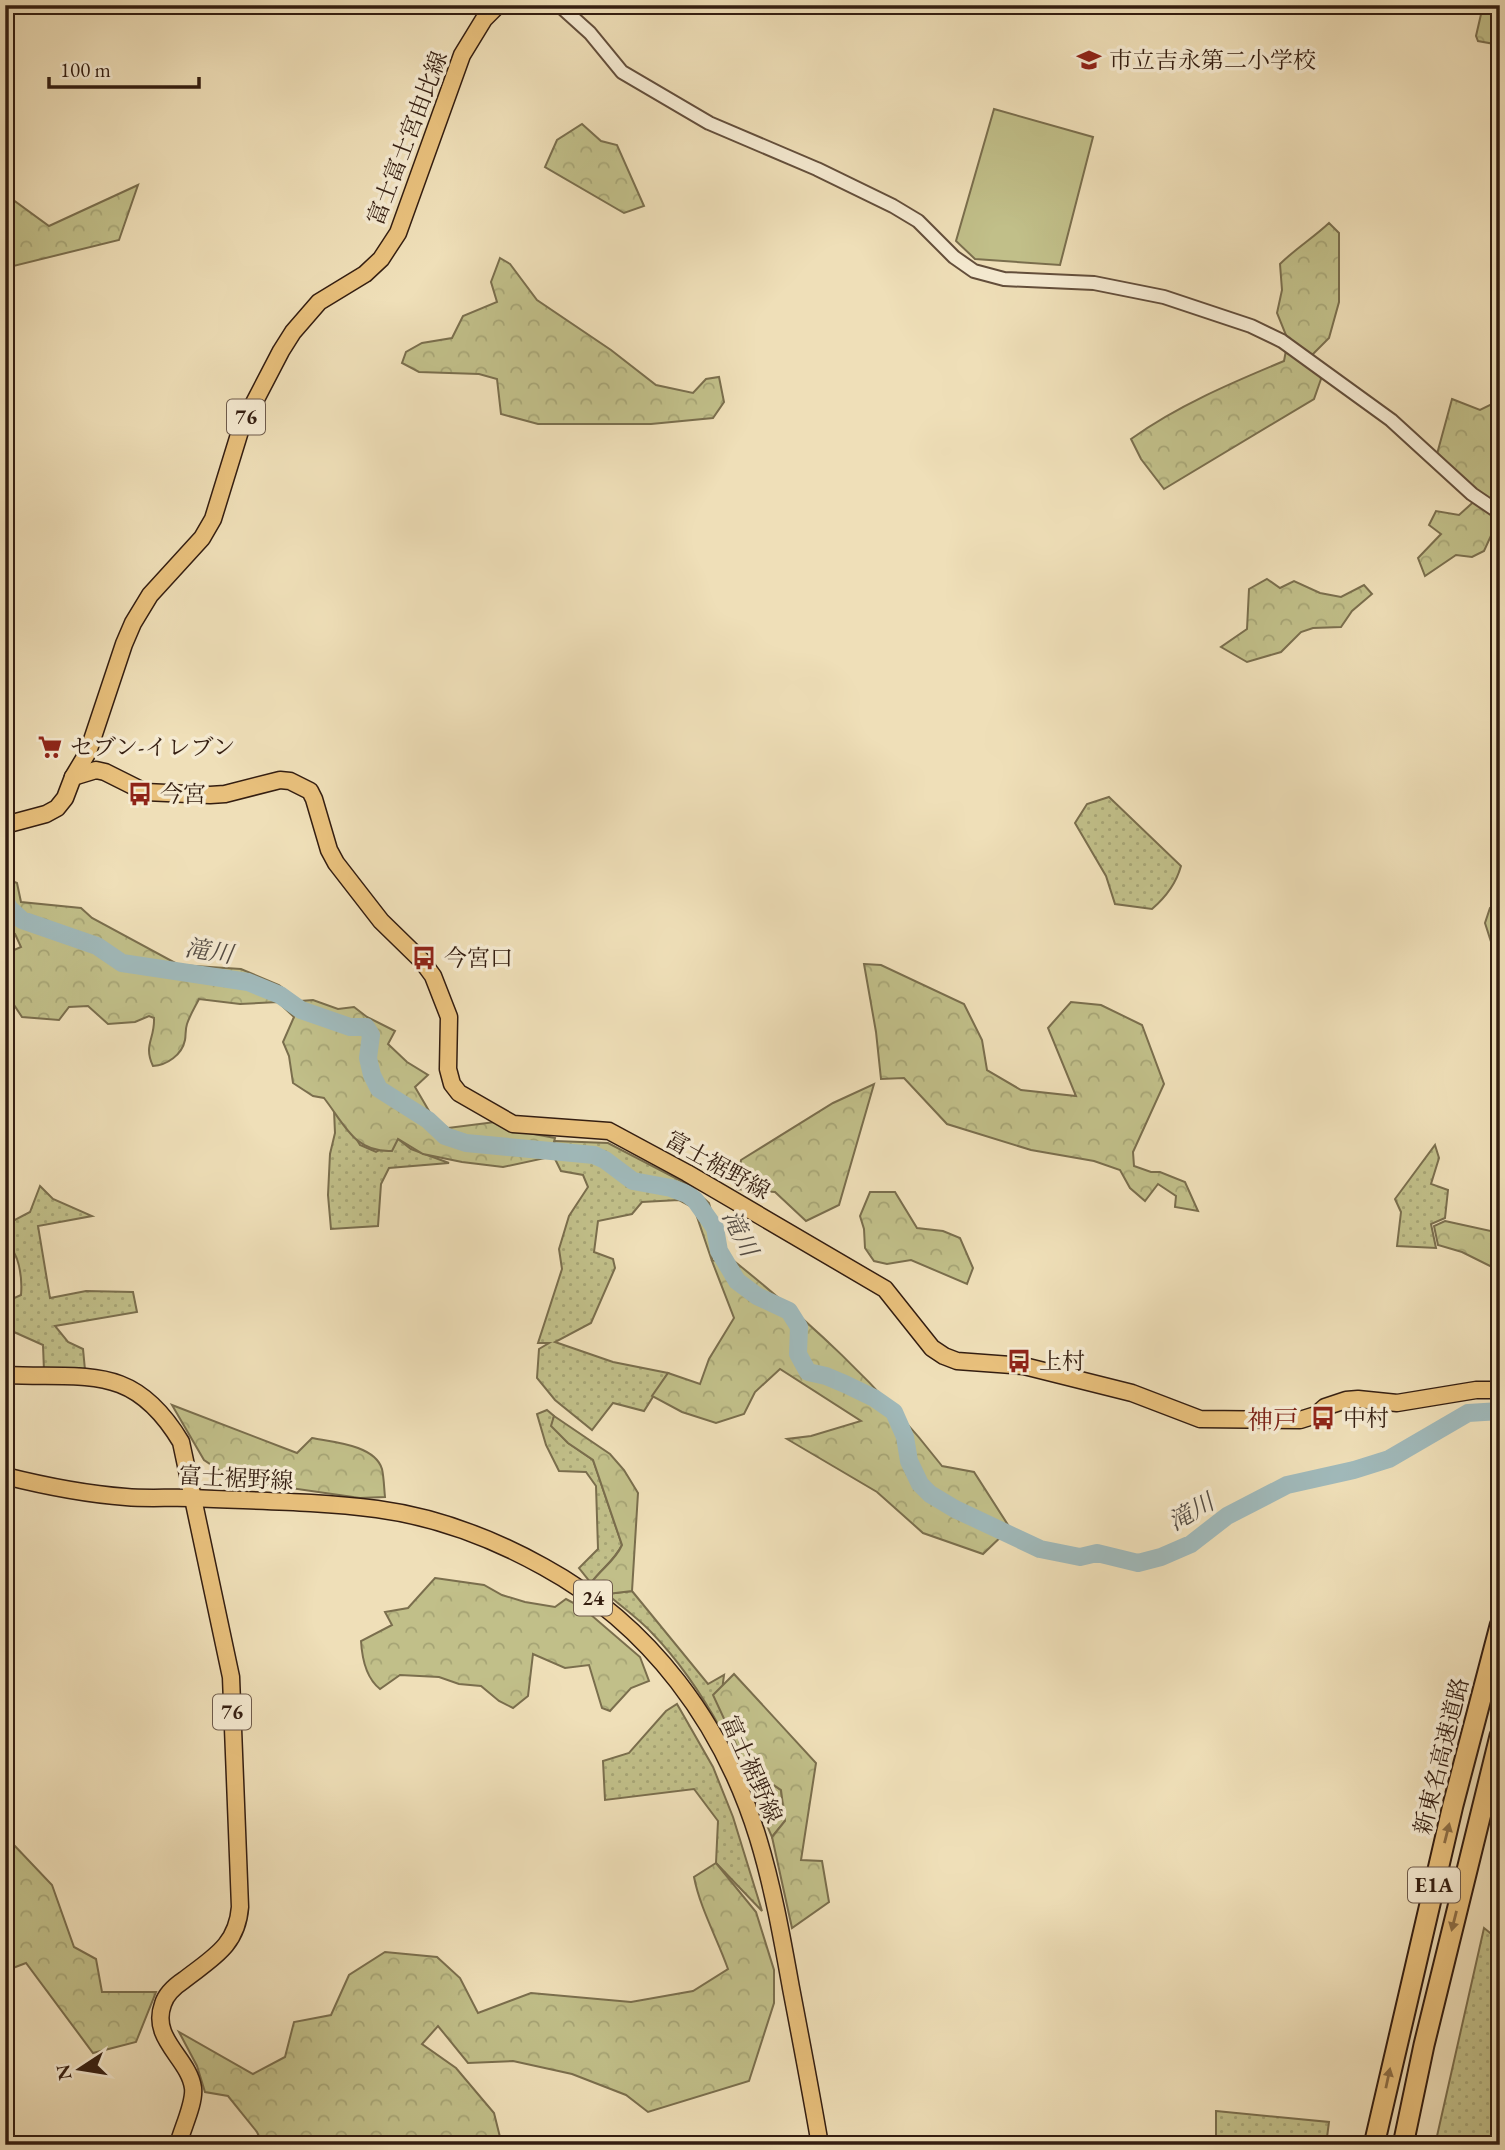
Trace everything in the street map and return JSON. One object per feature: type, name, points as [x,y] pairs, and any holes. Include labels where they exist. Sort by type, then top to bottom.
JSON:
[{"type":"highway","name":"新東名高速道路","points":[[1374,2145],[1450,1818],[1500,1626]]},
{"type":"highway","name":"E1A","points":[[1403,2145],[1427,2032],[1500,1736]]},
{"type":"main road","name":"富士富士宮由比線","points":[[5,825],[57,808],[65,798],[72,777],[88,752],[124,644],[142,605],[202,538],[213,519],[225,488],[241,428],[293,331],[319,302],[365,274],[381,259],[398,233],[462,55],[484,19],[498,5]]},
{"type":"main road","name":"富士裾野線","points":[[72,777],[87,771],[106,772],[145,792],[225,794],[280,780],[290,781],[310,790],[329,850],[336,863],[381,921],[422,961],[433,976],[449,1017],[448,1069],[452,1084],[459,1093],[513,1124],[609,1131],[687,1173],[885,1289],[932,1348],[944,1356],[957,1361],[1032,1368],[1132,1392],[1200,1419],[1300,1420],[1346,1400],[1397,1403],[1476,1390],[1500,1390]]},
{"type":"main road","name":"76","points":[[5,1375],[113,1381],[131,1388],[148,1400],[166,1418],[181,1443],[231,1677],[240,1907],[235,1933],[226,1947],[174,1987],[163,2005],[161,2028],[166,2041],[189,2073],[194,2089],[178,2145]]},
{"type":"main road","name":"富士裾野線","points":[[5,1476],[87,1493],[128,1497],[192,1498],[377,1510],[441,1524],[486,1538],[565,1578],[604,1606],[639,1637],[690,1695],[730,1764],[746,1802],[759,1840],[778,1920],[820,2145]]},
{"type":"street","points":[[559,5],[590,33],[622,72],[709,124],[817,169],[893,206],[918,221],[954,257],[974,271],[1004,279],[1094,283],[1164,297],[1251,326],[1282,341],[1391,420],[1472,494],[1500,513]]},
{"type":"green space","points":[[1500,7],[1500,45],[1478,41],[1476,36],[1482,10]]},
{"type":"green space","points":[[994,109],[1093,137],[1060,265],[975,259],[956,241]]},
{"type":"green space","points":[[582,124],[601,141],[617,145],[644,206],[624,213],[545,167],[557,140]]},
{"type":"green space","points":[[138,185],[119,240],[9,267],[5,274],[5,194],[49,226]]},
{"type":"green space","points":[[1329,223],[1339,233],[1339,302],[1329,338],[1313,354],[1321,379],[1314,399],[1164,489],[1141,459],[1131,439],[1186,406],[1284,361],[1288,340],[1277,313],[1282,290],[1280,264]]},
{"type":"green space","points":[[500,258],[510,264],[537,300],[611,350],[656,385],[693,393],[706,379],[719,377],[724,402],[713,418],[651,424],[538,424],[501,414],[497,379],[479,374],[419,372],[402,363],[406,352],[422,343],[452,338],[463,316],[497,302],[491,282]]},
{"type":"green space","points":[[1452,399],[1480,410],[1500,400],[1500,516],[1484,551],[1472,557],[1456,555],[1425,576],[1418,558],[1441,534],[1429,525],[1436,511],[1459,515],[1480,496],[1437,454]]},
{"type":"green space","points":[[1267,579],[1280,588],[1294,581],[1320,593],[1341,597],[1364,585],[1372,594],[1352,611],[1341,627],[1313,628],[1301,632],[1281,652],[1247,662],[1221,647],[1247,629],[1249,589]]},
{"type":"green space","points":[[1109,797],[1181,866],[1170,890],[1152,909],[1115,904],[1106,876],[1075,823],[1087,804]]},
{"type":"green space","points":[[5,878],[17,883],[21,902],[81,908],[92,918],[179,965],[241,969],[279,985],[300,1001],[313,1000],[338,1009],[354,1007],[395,1031],[388,1044],[407,1062],[428,1075],[415,1087],[432,1116],[448,1128],[495,1122],[513,1130],[555,1138],[550,1157],[503,1167],[423,1154],[398,1139],[392,1151],[379,1150],[360,1142],[345,1127],[324,1098],[313,1096],[293,1083],[289,1056],[283,1042],[294,1017],[278,1002],[240,1004],[199,999],[187,1024],[181,1050],[168,1061],[153,1066],[149,1047],[154,1018],[149,1016],[135,1022],[108,1024],[88,1006],[69,1007],[59,1020],[22,1017],[5,998],[5,954],[21,947],[15,934],[5,926]]},
{"type":"green space","points":[[1500,901],[1500,970],[1485,923],[1490,908]]},
{"type":"green space","points":[[864,964],[881,965],[964,1004],[982,1040],[987,1070],[1021,1090],[1076,1096],[1048,1028],[1071,1002],[1101,1005],[1142,1025],[1164,1084],[1133,1152],[1134,1166],[1185,1182],[1198,1211],[1175,1207],[1176,1196],[1158,1184],[1145,1201],[1130,1188],[1120,1170],[1094,1161],[1031,1150],[947,1124],[904,1078],[881,1079]]},
{"type":"green space","points":[[874,1084],[839,1205],[806,1221],[775,1192],[737,1189],[741,1160],[833,1103]]},
{"type":"green space","points":[[334,1110],[345,1120],[360,1145],[376,1152],[398,1139],[411,1149],[449,1163],[389,1168],[381,1184],[378,1226],[331,1229],[328,1195],[330,1154],[335,1133]]},
{"type":"green space","points":[[555,1141],[608,1143],[689,1185],[709,1203],[713,1218],[712,1261],[694,1208],[679,1200],[642,1202],[632,1214],[598,1221],[594,1252],[613,1259],[615,1268],[591,1323],[555,1342],[613,1362],[668,1373],[644,1411],[613,1403],[592,1430],[555,1400],[537,1378],[539,1349],[549,1343],[538,1343],[562,1269],[559,1249],[569,1216],[588,1187],[583,1175],[561,1171],[551,1151]]},
{"type":"green space","points":[[1435,1145],[1439,1158],[1431,1184],[1448,1190],[1445,1218],[1431,1224],[1436,1248],[1397,1246],[1401,1212],[1395,1199]]},
{"type":"green space","points":[[40,1186],[53,1199],[92,1216],[38,1226],[50,1298],[86,1291],[133,1292],[137,1312],[55,1326],[68,1342],[83,1349],[85,1370],[44,1371],[43,1345],[5,1328],[5,1298],[10,1300],[21,1295],[21,1286],[18,1264],[7,1238],[5,1225],[30,1212]]},
{"type":"green space","points":[[870,1192],[895,1192],[917,1228],[943,1231],[960,1238],[973,1268],[967,1284],[911,1260],[887,1264],[874,1261],[865,1248],[860,1216]]},
{"type":"green space","points":[[1445,1221],[1500,1233],[1500,1271],[1462,1252],[1438,1245],[1434,1226]]},
{"type":"green space","points":[[729,1257],[842,1355],[894,1408],[942,1466],[974,1472],[1010,1528],[983,1554],[923,1533],[877,1492],[787,1439],[811,1436],[861,1421],[780,1369],[755,1392],[744,1414],[716,1423],[682,1412],[652,1396],[668,1373],[700,1384],[709,1359],[734,1318],[712,1261]]},
{"type":"green space","points":[[172,1405],[297,1453],[312,1438],[342,1443],[362,1450],[378,1461],[382,1469],[385,1497],[360,1498],[234,1480],[204,1460]]},
{"type":"green space","points":[[547,1410],[554,1416],[552,1426],[568,1443],[593,1460],[622,1545],[591,1583],[579,1568],[598,1549],[596,1486],[586,1472],[559,1471],[546,1445],[537,1414]]},
{"type":"green space","points":[[554,1416],[610,1454],[638,1493],[632,1591],[607,1594],[591,1583],[616,1556],[622,1545],[593,1460],[568,1443],[551,1426]]},
{"type":"green space","points":[[435,1578],[484,1585],[502,1595],[555,1607],[566,1599],[583,1608],[640,1657],[649,1681],[631,1688],[610,1711],[602,1708],[589,1665],[565,1668],[533,1654],[528,1696],[513,1708],[499,1701],[481,1686],[459,1684],[439,1677],[400,1675],[380,1689],[371,1679],[366,1667],[361,1641],[392,1625],[385,1612],[408,1608]]},
{"type":"green space","points":[[632,1591],[708,1684],[724,1675],[726,1721],[739,1755],[748,1768],[781,1790],[785,1821],[772,1837],[721,1729],[690,1679],[652,1633],[607,1594]]},
{"type":"green space","points":[[734,1674],[816,1763],[801,1860],[822,1861],[829,1902],[792,1928],[772,1837],[785,1821],[781,1790],[746,1766],[713,1695]]},
{"type":"green space","points":[[677,1704],[713,1767],[733,1817],[762,1911],[716,1863],[718,1821],[694,1789],[605,1800],[603,1761],[629,1753],[666,1711]]},
{"type":"green space","points":[[13,1844],[52,1885],[74,1947],[96,1959],[102,1992],[156,1992],[136,2042],[93,2053],[26,1963],[5,1971],[5,1845]]},
{"type":"green space","points":[[716,1863],[756,1912],[774,1970],[774,2003],[749,2081],[648,2112],[626,2095],[572,2074],[513,2061],[468,2063],[438,2026],[422,2044],[456,2068],[494,2113],[502,2145],[263,2145],[257,2132],[228,2096],[205,2092],[197,2066],[179,2032],[253,2074],[285,2057],[294,2022],[331,2015],[349,1975],[385,1952],[437,1957],[460,1978],[478,2013],[531,1993],[631,2002],[693,1991],[728,1969],[704,1912],[694,1877]]},
{"type":"green space","points":[[1484,1928],[1500,1941],[1500,2145],[1435,2145]]},
{"type":"green space","points":[[1216,2111],[1329,2122],[1326,2145],[1216,2145]]},
{"type":"waterway","name":"滝川","points":[[5,900],[9,908],[22,920],[97,946],[122,963],[248,982],[280,995],[301,1010],[350,1027],[366,1027],[371,1035],[368,1058],[379,1089],[428,1120],[445,1136],[466,1143],[594,1155],[633,1181],[687,1194],[695,1200],[715,1228],[719,1251],[737,1281],[757,1296],[789,1311],[799,1327],[798,1354],[808,1372],[845,1384],[874,1398],[894,1412],[905,1437],[909,1461],[920,1484],[930,1494],[955,1509],[1040,1549],[1080,1557],[1097,1553],[1138,1563],[1161,1557],[1191,1544],[1227,1516],[1287,1485],[1389,1459],[1468,1413],[1500,1411]]},
{"type":"place","name":"市立吉永第二小学校","points":[[1089,60]]},
{"type":"place","name":"セブン-イレブン","points":[[50,747]]},
{"type":"place","name":"今宮","points":[[140,794]]},
{"type":"place","name":"今宮口","points":[[424,958]]},
{"type":"place","name":"上村","points":[[1019,1361]]},
{"type":"place","name":"中村","points":[[1323,1418]]},
{"type":"district","name":"神戸","points":[[1273,1420]]}]
